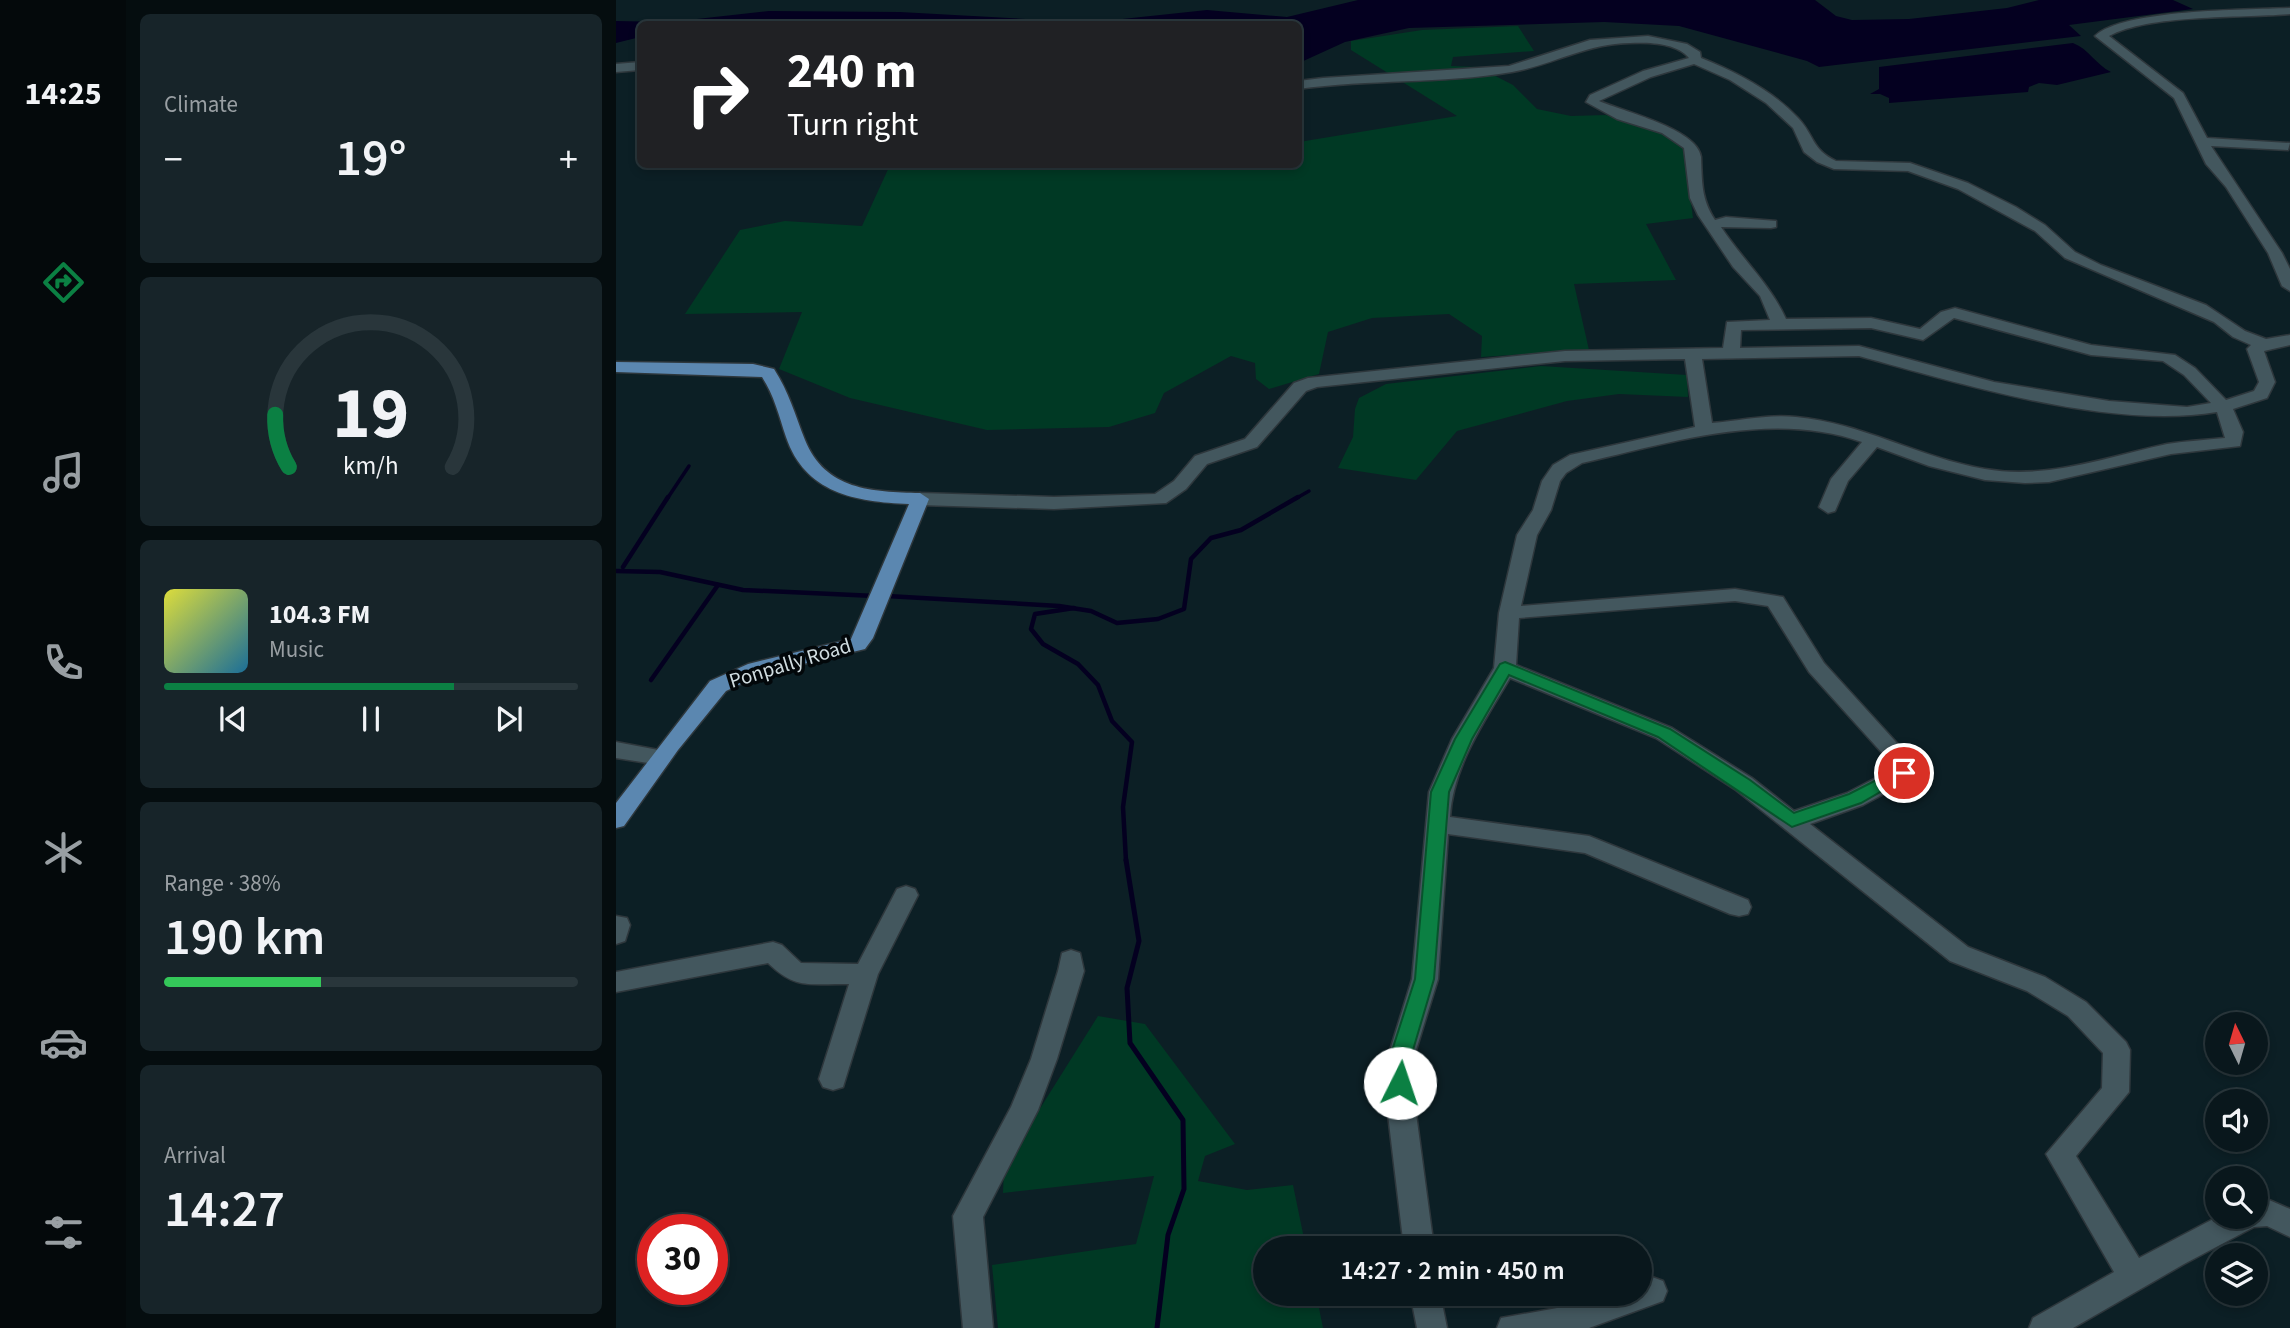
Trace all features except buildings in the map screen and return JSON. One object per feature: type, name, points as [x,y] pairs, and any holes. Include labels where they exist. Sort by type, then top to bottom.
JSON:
[{"type":"main road","points":[[616,368],[753,369],[768,373],[779,387],[801,457],[818,479],[836,488],[878,498],[920,499]]},
{"type":"main road","name":"Ponpally Road","points":[[616,820],[661,757],[718,686],[755,669],[858,643],[920,499]]},
{"type":"street","points":[[2290,11],[2146,22],[2110,29],[2101,36],[2179,96],[2201,142],[2275,253],[2290,286]]},
{"type":"street","points":[[1302,84],[1373,75],[1505,70],[1532,64],[1570,50],[1628,40],[1675,43],[1696,55],[1695,60]]},
{"type":"street","points":[[1781,326],[1767,294],[1738,264],[1697,198],[1693,178],[1695,160],[1690,146],[1667,130],[1633,121],[1592,102],[1594,98],[1647,74],[1695,60],[1759,90],[1795,122],[1801,130],[1806,149],[1823,161],[1834,165],[1910,167],[1963,186],[2021,216],[2070,255],[2096,268],[2200,308],[2220,318],[2239,334],[2263,344]]},
{"type":"street","points":[[616,68],[637,66]]},
{"type":"street","points":[[2201,142],[2288,145]]},
{"type":"street","points":[[1713,225],[1726,221],[1771,224]]},
{"type":"street","points":[[1417,1236],[1401,1106],[1399,1060],[1424,979],[1440,792],[1463,739],[1505,667],[1509,613],[1527,535],[1542,510],[1551,481],[1559,469],[1576,459],[1704,430],[1795,422],[1874,440],[1935,462],[1986,475],[2049,477],[2171,449],[2234,442],[2234,424],[2224,406],[2189,370],[2169,359],[2118,355],[2060,345],[1955,313],[1947,315],[1923,335],[1871,323],[1733,325],[1731,354]]},
{"type":"street","points":[[920,499],[1028,503],[1158,499],[1180,485],[1201,460],[1251,443],[1300,387],[1314,382],[1565,356],[1859,351],[1932,372],[2055,398],[2187,412],[2224,406],[2262,394],[2267,382],[2255,349],[2263,344],[2290,340]]},
{"type":"street","points":[[1693,354],[1704,430]]},
{"type":"street","points":[[1828,507],[1840,479],[1874,440]]},
{"type":"street","points":[[1509,613],[1735,595],[1776,601],[1789,632],[1822,676],[1904,763],[1904,773],[1855,799],[1792,821]]},
{"type":"street","points":[[1505,667],[1664,733],[1744,784],[1959,954],[2036,984],[2077,1009],[2117,1049],[2115,1091],[2060,1154],[2134,1277]]},
{"type":"street","points":[[616,750],[661,757]]},
{"type":"street","points":[[1437,824],[1589,845],[1739,908]]},
{"type":"street","points":[[833,1079],[865,974],[906,895]]},
{"type":"street","points":[[616,982],[774,952],[795,973],[865,974]]},
{"type":"street","points":[[978,1328],[968,1216],[1024,1110],[1052,1034],[1071,971],[1071,960]]},
{"type":"street","points":[[2268,1213],[2290,1224]]},
{"type":"street","points":[[2044,1328],[2224,1229]]},
{"type":"street","points":[[1428,1306],[1432,1328]]},
{"type":"street","points":[[1512,1328],[1574,1319],[1610,1306]]},
{"type":"green space","points":[[1518,26],[1534,51],[1453,57],[1451,66],[1478,67],[1513,85],[1537,109],[1571,116],[1606,115],[1658,130],[1684,147],[1693,218],[1646,224],[1676,280],[1574,284],[1589,350],[1481,357],[1482,336],[1449,314],[1372,318],[1328,332],[1319,374],[1269,389],[1256,379],[1255,363],[1231,356],[1164,393],[1155,413],[1109,427],[987,430],[850,398],[779,369],[802,312],[685,314],[740,230],[785,221],[862,226],[889,168],[1302,168],[1302,142],[1457,116],[1351,50],[1351,41],[1422,30]]},
{"type":"green space","points":[[1541,366],[1687,375],[1688,397],[1619,394],[1567,401],[1457,431],[1416,480],[1338,468],[1353,437],[1355,409],[1359,398],[1386,384]]},
{"type":"green space","points":[[1098,1016],[1145,1024],[1235,1144],[1205,1156],[1198,1181],[1247,1190],[1293,1185],[1304,1236],[1253,1236],[1253,1306],[1319,1306],[1323,1328],[998,1328],[992,1265],[1136,1244],[1154,1176],[1003,1193],[1004,1166]]},
{"type":"water","points":[[1358,0],[1815,0],[1836,16],[1852,20],[1909,19],[2007,8],[2039,0],[2173,0],[2193,9],[2069,25],[2081,36],[1819,67],[1807,61],[1679,26],[1604,22],[1409,28],[1345,42],[1302,62],[1302,21],[679,21],[769,11],[900,12],[1044,20],[1113,20],[1207,10],[1287,17]]},
{"type":"water","points":[[616,21],[637,21],[637,38],[616,43]]},
{"type":"water","points":[[2073,43],[2111,72],[2057,85],[2039,83],[2029,87],[2028,92],[1889,103],[1889,98],[1870,94],[1879,89],[1879,67]]},
{"type":"waterway","points":[[667,499],[689,466]]},
{"type":"waterway","points":[[1295,499],[1309,491]]},
{"type":"waterway","points":[[623,567],[668,497]]},
{"type":"waterway","points":[[1073,608],[1091,611],[1117,623],[1158,619],[1184,609],[1191,559],[1211,538],[1241,530],[1298,497]]},
{"type":"waterway","points":[[616,571],[660,572],[743,590],[875,596]]},
{"type":"waterway","points":[[651,680],[718,585]]},
{"type":"waterway","points":[[887,596],[1073,608]]},
{"type":"waterway","points":[[1073,608],[1035,614],[1031,629],[1043,644],[1078,664],[1098,685],[1112,721],[1132,742],[1123,807],[1126,861]]},
{"type":"waterway","points":[[1126,860],[1139,941],[1127,988],[1130,1043],[1183,1120],[1184,1189],[1168,1235],[1157,1328]]},
{"type":"route","points":[[1400,1083],[1399,1060],[1424,979],[1440,792],[1463,739],[1505,667],[1664,733],[1744,784],[1792,821],[1855,799],[1904,773]]}]
